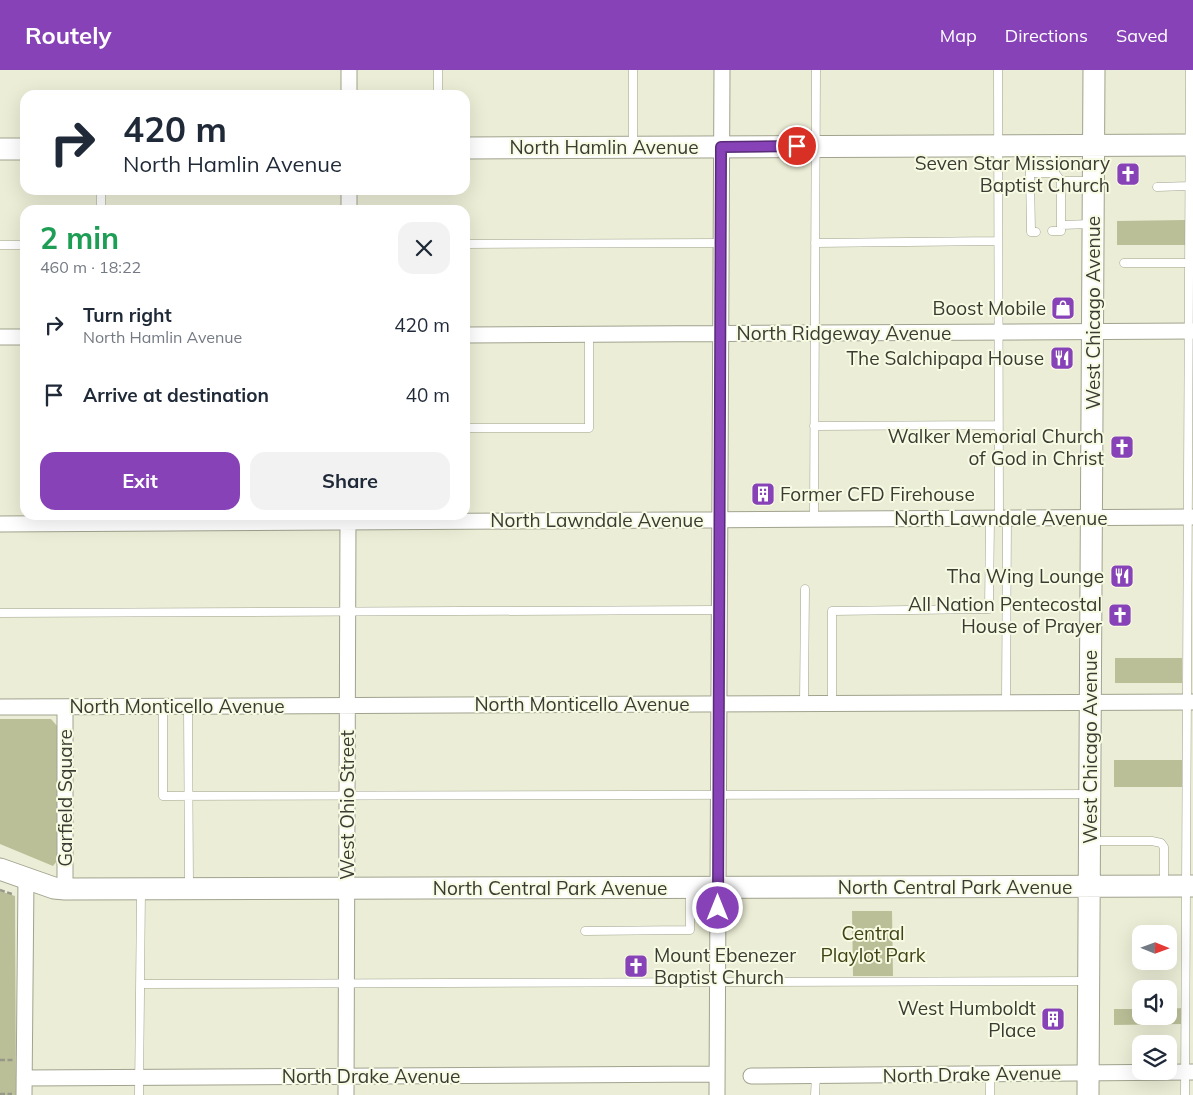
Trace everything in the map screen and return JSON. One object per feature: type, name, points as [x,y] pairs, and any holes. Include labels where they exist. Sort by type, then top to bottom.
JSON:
[{"type":"street","points":[[349,70],[349,90]]},
{"type":"street","points":[[717,1095],[722,70]]},
{"type":"street","name":"West Chicago Avenue","points":[[1088,1095],[1094,70]]},
{"type":"street","name":"North Hamlin Avenue","points":[[470,148],[1191,145]]},
{"type":"street","points":[[0,149],[20,149]]},
{"type":"street","name":"North Ridgeway Avenue","points":[[470,335],[1191,331]]},
{"type":"street","points":[[0,337],[20,337]]},
{"type":"street","name":"North Lawndale Avenue","points":[[470,519],[720,520],[1190,517]]},
{"type":"street","name":"North Lawndale Avenue","points":[[0,524],[52,520]]},
{"type":"street","name":"West Ohio Street","points":[[346,1095],[348,520]]},
{"type":"street","name":"North Monticello Avenue","points":[[0,707],[1190,702]]},
{"type":"street","name":"Garfield Square","points":[[65,706],[65,889]]},
{"type":"street","name":"North Central Park Avenue","points":[[0,870],[21,887],[65,889],[1190,886]]},
{"type":"street","points":[[20,1094],[24,1078],[21,887]]},
{"type":"street","name":"North Drake Avenue","points":[[751,1076],[1189,1072]]},
{"type":"street","name":"North Drake Avenue","points":[[24,1078],[717,1074]]},
{"type":"lane","points":[[438,70],[438,90]]},
{"type":"lane","points":[[633,70],[633,147]]},
{"type":"lane","points":[[814,519],[816,70]]},
{"type":"lane","points":[[998,70],[998,518],[1006,703]]},
{"type":"lane","points":[[1185,1095],[1189,1072],[1190,886],[1190,70]]},
{"type":"lane","points":[[1030,146],[1030,172],[1033,191],[1031,232],[1036,232]]},
{"type":"lane","points":[[1055,146],[1055,173],[1061,181]]},
{"type":"lane","points":[[1030,172],[1055,173]]},
{"type":"lane","points":[[1061,181],[1094,182]]},
{"type":"lane","points":[[1052,231],[1061,231],[1061,207],[1056,191],[1061,181]]},
{"type":"lane","points":[[1157,187],[1189,186]]},
{"type":"lane","points":[[1052,207],[1061,207]]},
{"type":"lane","points":[[1052,220],[1061,223],[1093,224]]},
{"type":"lane","points":[[815,243],[998,241]]},
{"type":"lane","points":[[470,244],[721,243]]},
{"type":"lane","points":[[0,245],[20,245]]},
{"type":"lane","points":[[1124,264],[1189,263]]},
{"type":"lane","points":[[470,428],[589,428],[589,334]]},
{"type":"lane","points":[[814,426],[998,425]]},
{"type":"lane","points":[[832,703],[832,611],[989,609],[998,518]]},
{"type":"lane","points":[[804,704],[805,589]]},
{"type":"lane","points":[[0,613],[348,610],[719,610]]},
{"type":"lane","points":[[163,706],[163,796],[1090,794]]},
{"type":"lane","points":[[188,706],[189,888]]},
{"type":"lane","points":[[1090,840],[1161,843],[1164,847],[1164,887]]},
{"type":"lane","points":[[139,1095],[141,888]]},
{"type":"lane","points":[[585,932],[690,930],[690,888]]},
{"type":"lane","points":[[140,984],[1088,981]]},
{"type":"lane","points":[[990,1074],[990,1095]]},
{"type":"lane","points":[[815,1095],[816,1075]]},
{"type":"path","points":[[0,890],[21,887]]},
{"type":"path","points":[[0,1060],[17,1060]]},
{"type":"path","points":[[0,1094],[20,1094]]},
{"type":"green space","points":[[1185,220],[1185,245],[1117,245],[1117,221]]},
{"type":"green space","points":[[1115,658],[1182,658],[1182,683],[1115,683]]},
{"type":"green space","points":[[0,719],[51,719],[58,727],[57,861],[53,866],[0,844]]},
{"type":"green space","points":[[1114,760],[1182,760],[1182,787],[1114,787]]},
{"type":"green space","points":[[0,891],[15,896],[16,1095],[0,1095]]},
{"type":"green space","name":"Central Playlot Park","points":[[852,911],[892,911],[893,976],[853,976]]},
{"type":"green space","points":[[1177,1008],[1182,1008],[1182,1024],[1177,1024]]},
{"type":"green space","points":[[1114,1009],[1132,1009],[1132,1025],[1114,1025]]},
{"type":"place","name":"Seven Star Missionary Baptist Church","points":[[1128,174]]},
{"type":"place","name":"Boost Mobile","points":[[1063,308]]},
{"type":"place","name":"The Salchipapa House","points":[[1062,358]]},
{"type":"place","name":"Walker Memorial Church of God in Christ","points":[[1122,447]]},
{"type":"place","name":"Former CFD Firehouse","points":[[763,494]]},
{"type":"place","name":"Tha Wing Lounge","points":[[1122,576]]},
{"type":"place","name":"All Nation Pentecostal House of Prayer","points":[[1120,615]]},
{"type":"place","name":"Mount Ebenezer Baptist Church","points":[[636,966]]},
{"type":"place","name":"West Humboldt Place","points":[[1053,1019]]},
{"type":"route","points":[[718,908],[721,147],[797,146]]}]
